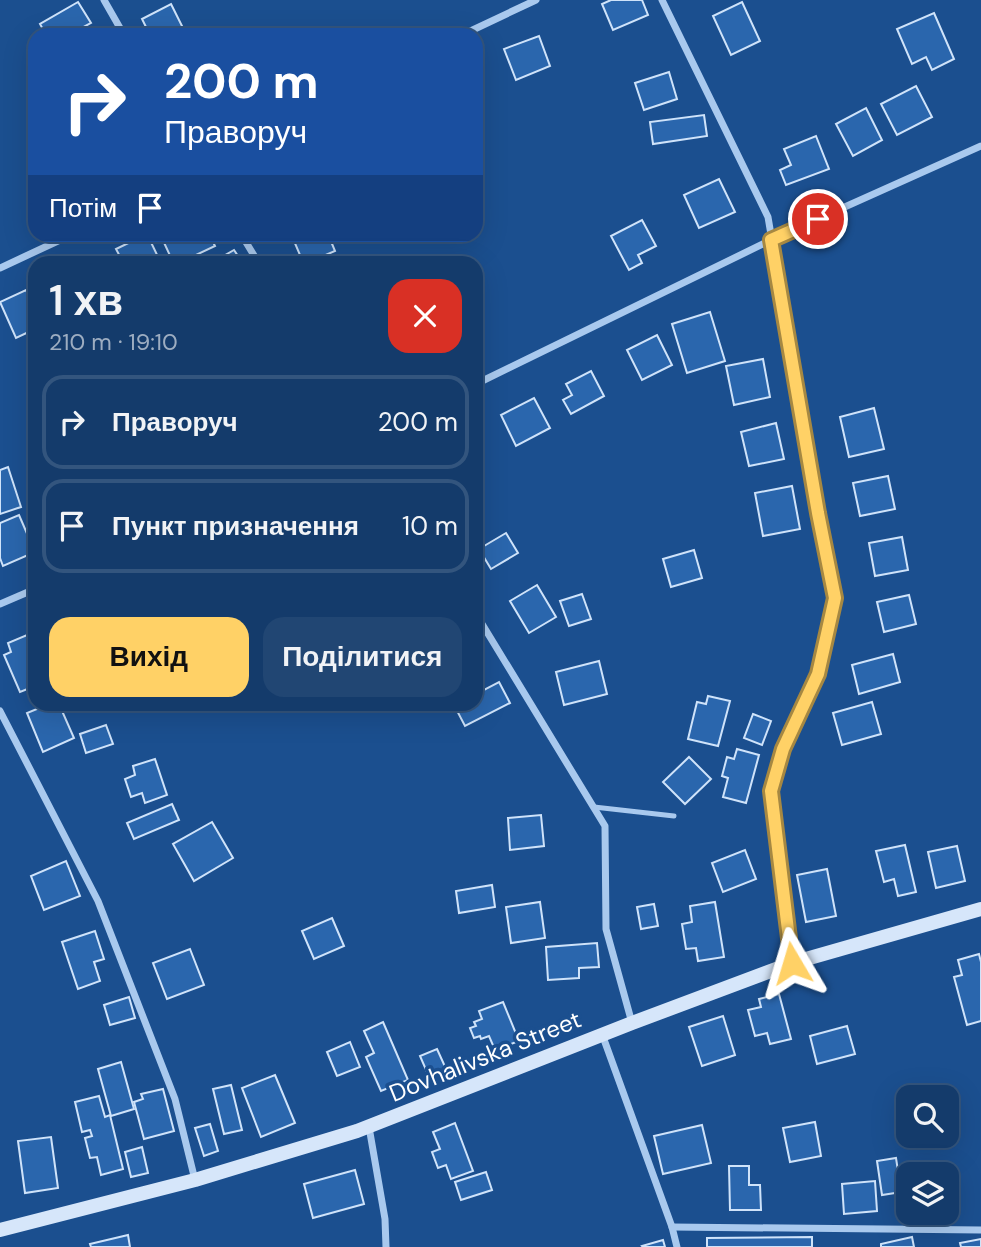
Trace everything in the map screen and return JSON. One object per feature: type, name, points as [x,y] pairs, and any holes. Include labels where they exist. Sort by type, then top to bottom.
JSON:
[{"type":"street","points":[[104,0],[120,28]]},
{"type":"street","points":[[477,28],[536,0]]},
{"type":"street","points":[[662,0],[768,217],[835,598],[818,674],[783,749],[771,791],[792,963]]},
{"type":"street","points":[[483,381],[771,240],[981,146]]},
{"type":"street","points":[[0,268],[56,242]]},
{"type":"street","points":[[0,604],[28,592]]},
{"type":"street","points":[[483,625],[605,826],[606,929],[632,1023]]},
{"type":"street","points":[[0,711],[98,901],[175,1099],[195,1180]]},
{"type":"street","name":"Dovhalivska Street","points":[[0,1230],[195,1180],[369,1127],[602,1034],[792,963],[981,909]]},
{"type":"street","points":[[602,1034],[677,1247]]},
{"type":"street","points":[[369,1127],[385,1219],[386,1247]]},
{"type":"street","points":[[672,1227],[981,1230]]},
{"type":"lane","points":[[594,807],[674,816]]},
{"type":"building","points":[[611,0],[642,0],[648,15],[613,30],[602,4]]},
{"type":"building","points":[[78,2],[91,23],[82,28],[42,28],[40,24]]},
{"type":"building","points":[[742,2],[760,41],[731,55],[713,16]]},
{"type":"building","points":[[171,4],[183,28],[146,28],[142,19]]},
{"type":"building","points":[[934,13],[954,59],[932,70],[926,57],[912,64],[897,29]]},
{"type":"building","points":[[539,36],[550,66],[516,80],[504,49]]},
{"type":"building","points":[[669,72],[677,99],[644,110],[635,83]]},
{"type":"building","points":[[916,86],[932,117],[897,135],[881,104]]},
{"type":"building","points":[[866,108],[882,140],[853,156],[836,124]]},
{"type":"building","points":[[704,115],[707,136],[653,144],[650,122]]},
{"type":"building","points":[[816,136],[829,169],[786,185],[780,170],[791,165],[784,149]]},
{"type":"building","points":[[719,179],[735,212],[699,228],[684,195]]},
{"type":"building","points":[[642,220],[656,246],[638,255],[642,263],[629,270],[611,236]]},
{"type":"building","points":[[130,242],[151,242],[158,256],[120,256],[116,249]]},
{"type":"building","points":[[164,242],[213,242],[215,246],[194,256],[170,256]]},
{"type":"building","points":[[294,242],[331,242],[335,251],[323,256],[300,256]]},
{"type":"building","points":[[234,250],[238,256],[224,256]]},
{"type":"building","points":[[26,290],[28,332],[16,338],[0,302]]},
{"type":"building","points":[[710,312],[725,361],[687,373],[672,324]]},
{"type":"building","points":[[657,335],[672,365],[642,380],[627,350]]},
{"type":"building","points":[[763,359],[770,397],[734,405],[726,366]]},
{"type":"building","points":[[591,371],[604,396],[571,414],[563,400],[572,395],[566,384]]},
{"type":"building","points":[[534,398],[550,428],[516,446],[501,415]]},
{"type":"building","points":[[874,408],[884,449],[849,457],[840,417]]},
{"type":"building","points":[[776,423],[784,459],[749,466],[741,432]]},
{"type":"building","points":[[8,467],[21,507],[0,514],[0,470]]},
{"type":"building","points":[[888,476],[895,509],[860,516],[853,483]]},
{"type":"building","points":[[792,486],[800,529],[763,536],[755,493]]},
{"type":"building","points":[[19,515],[28,536],[28,555],[3,566],[0,558],[0,523]]},
{"type":"building","points":[[506,533],[518,553],[491,569],[483,556],[483,547]]},
{"type":"building","points":[[902,537],[908,570],[875,576],[869,543]]},
{"type":"building","points":[[694,550],[702,578],[671,587],[663,559]]},
{"type":"building","points":[[537,585],[556,617],[529,633],[510,601]]},
{"type":"building","points":[[582,594],[591,619],[569,626],[560,601]]},
{"type":"building","points":[[909,595],[916,624],[884,632],[877,602]]},
{"type":"building","points":[[27,635],[28,637],[28,689],[20,692],[4,655],[11,652],[8,643]]},
{"type":"building","points":[[893,654],[900,682],[859,694],[852,665]]},
{"type":"building","points":[[599,661],[607,694],[564,705],[556,672]]},
{"type":"building","points":[[499,682],[510,703],[465,726],[457,711],[483,711],[483,690]]},
{"type":"building","points":[[708,696],[730,701],[718,746],[688,739],[697,702],[706,704]]},
{"type":"building","points":[[872,702],[881,734],[842,745],[833,713]]},
{"type":"building","points":[[62,711],[74,738],[43,752],[27,713]]},
{"type":"building","points":[[753,714],[771,721],[762,745],[744,738]]},
{"type":"building","points":[[106,725],[113,744],[86,753],[80,734]]},
{"type":"building","points":[[737,749],[759,755],[746,803],[723,797],[728,778],[722,776],[727,757],[734,759]]},
{"type":"building","points":[[689,757],[711,779],[685,804],[663,782]]},
{"type":"building","points":[[155,759],[167,795],[145,803],[142,793],[131,797],[125,779],[135,775],[133,766]]},
{"type":"building","points":[[172,804],[179,820],[134,839],[127,823]]},
{"type":"building","points":[[541,815],[544,846],[510,850],[508,818]]},
{"type":"building","points":[[212,822],[233,858],[194,881],[173,844]]},
{"type":"building","points":[[905,845],[916,892],[898,896],[894,879],[884,882],[876,851]]},
{"type":"building","points":[[957,846],[965,881],[936,888],[928,852]]},
{"type":"building","points":[[745,850],[756,879],[723,892],[712,863]]},
{"type":"building","points":[[66,861],[80,896],[44,910],[31,876]]},
{"type":"building","points":[[827,869],[836,916],[806,922],[797,875]]},
{"type":"building","points":[[492,885],[495,907],[459,913],[456,891]]},
{"type":"building","points":[[540,902],[545,938],[511,943],[506,907]]},
{"type":"building","points":[[715,902],[724,957],[698,961],[696,948],[686,949],[682,924],[692,922],[690,906]]},
{"type":"building","points":[[654,904],[658,926],[641,929],[637,907]]},
{"type":"building","points":[[332,918],[344,946],[314,959],[302,931]]},
{"type":"building","points":[[95,931],[104,959],[94,962],[100,981],[78,989],[62,942]]},
{"type":"building","points":[[597,943],[599,967],[579,968],[579,978],[548,980],[546,947]]},
{"type":"building","points":[[190,949],[204,985],[167,999],[153,963]]},
{"type":"building","points":[[979,954],[981,1021],[967,1025],[954,977],[962,975],[958,960]]},
{"type":"building","points":[[779,994],[791,1039],[770,1044],[767,1033],[755,1036],[748,1010],[761,1007],[759,999]]},
{"type":"building","points":[[129,997],[135,1018],[110,1025],[104,1005]]},
{"type":"building","points":[[503,1002],[519,1041],[495,1050],[489,1036],[474,1038],[470,1028],[476,1026],[474,1022],[482,1019],[479,1011]]},
{"type":"building","points":[[723,1016],[735,1055],[702,1066],[689,1027]]},
{"type":"building","points":[[383,1022],[408,1080],[381,1091],[366,1057],[374,1053],[364,1031]]},
{"type":"building","points":[[847,1026],[855,1054],[817,1064],[810,1036]]},
{"type":"building","points":[[350,1042],[360,1067],[337,1076],[327,1052]]},
{"type":"building","points":[[437,1049],[447,1071],[430,1079],[420,1056]]},
{"type":"building","points":[[121,1062],[134,1109],[111,1116],[98,1069]]},
{"type":"building","points":[[275,1075],[295,1123],[261,1137],[242,1088]]},
{"type":"building","points":[[231,1085],[242,1130],[224,1134],[213,1089]]},
{"type":"building","points":[[163,1089],[174,1131],[144,1139],[134,1102],[143,1099],[141,1094]]},
{"type":"building","points":[[99,1096],[105,1117],[110,1115],[123,1169],[101,1175],[97,1157],[90,1158],[85,1138],[92,1136],[90,1130],[82,1132],[75,1102]]},
{"type":"building","points":[[815,1122],[821,1156],[790,1162],[783,1128]]},
{"type":"building","points":[[455,1123],[473,1171],[451,1179],[446,1165],[438,1168],[432,1152],[440,1149],[433,1132]]},
{"type":"building","points":[[210,1124],[218,1151],[204,1156],[195,1128]]},
{"type":"building","points":[[702,1125],[711,1163],[663,1174],[654,1136]]},
{"type":"building","points":[[51,1137],[58,1188],[25,1193],[18,1141]]},
{"type":"building","points":[[142,1147],[148,1173],[131,1177],[125,1152]]},
{"type":"building","points":[[896,1158],[896,1193],[882,1195],[877,1161]]},
{"type":"building","points":[[729,1166],[749,1166],[749,1185],[760,1185],[761,1210],[730,1210]]},
{"type":"building","points":[[355,1170],[364,1204],[313,1218],[304,1184]]},
{"type":"building","points":[[486,1172],[492,1190],[461,1200],[455,1182]]},
{"type":"building","points":[[875,1181],[877,1211],[844,1214],[842,1184]]},
{"type":"building","points":[[128,1235],[130,1247],[91,1247],[90,1244]]},
{"type":"building","points":[[812,1237],[812,1247],[707,1247],[707,1238]]},
{"type":"building","points":[[912,1237],[914,1247],[881,1247],[881,1244]]},
{"type":"building","points":[[981,1239],[981,1247],[961,1247],[960,1243]]},
{"type":"building","points":[[663,1240],[665,1247],[642,1246]]},
{"type":"route","points":[[792,963],[771,791],[783,749],[818,674],[835,598],[771,240],[818,219]]}]
